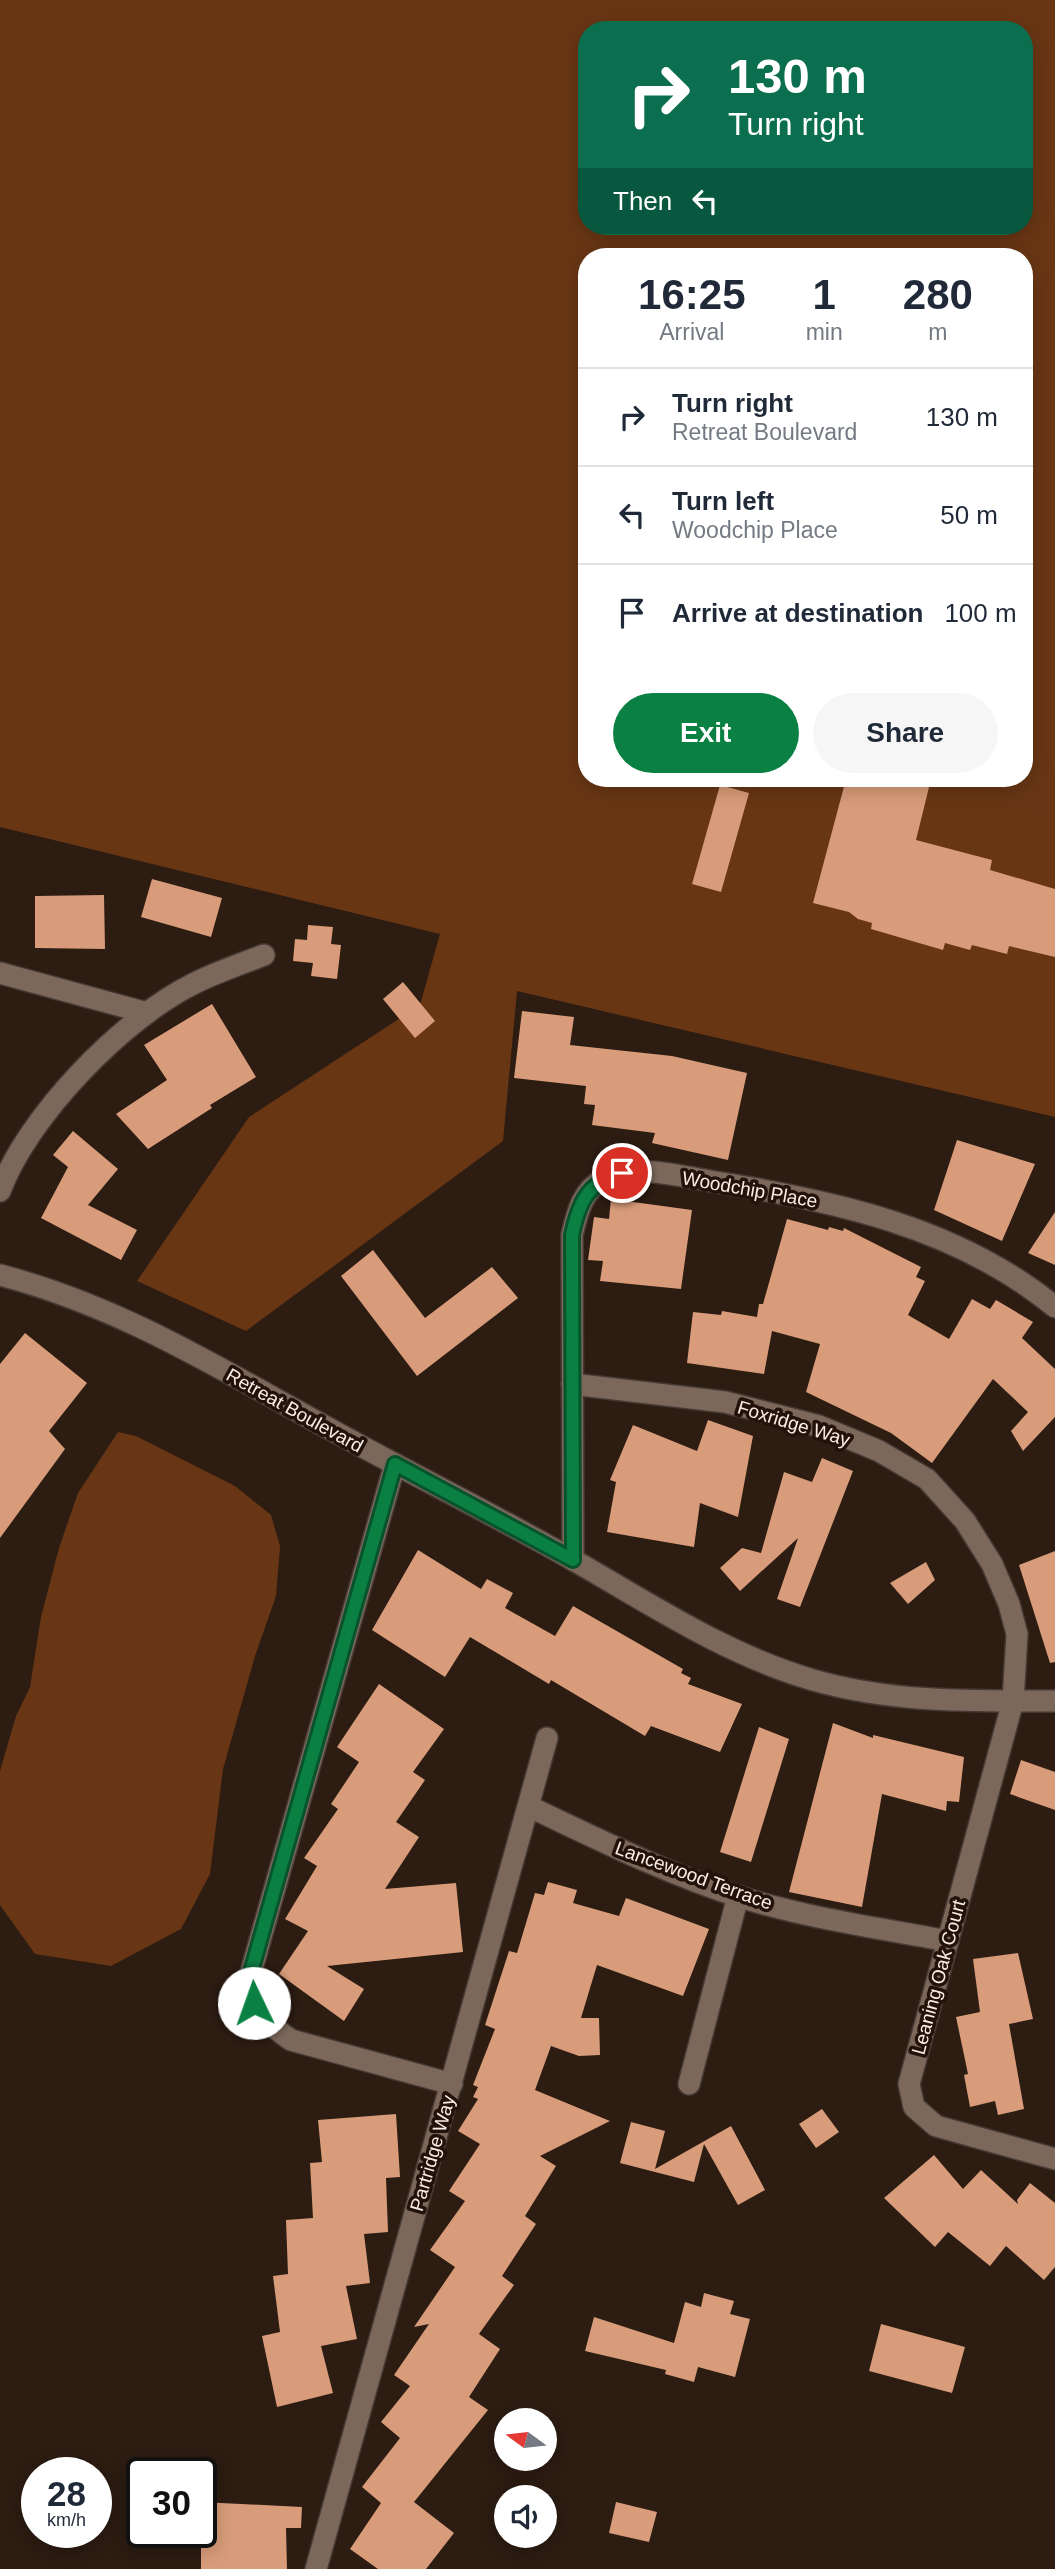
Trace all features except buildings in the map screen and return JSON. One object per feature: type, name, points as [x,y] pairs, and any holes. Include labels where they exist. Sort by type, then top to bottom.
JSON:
[{"type":"street","points":[[0,1191],[34,1130],[79,1073],[147,1013],[194,984],[264,955]]},
{"type":"street","points":[[0,973],[147,1013]]},
{"type":"street","name":"Woodchip Place","points":[[573,1560],[572,1235],[579,1203],[604,1178],[622,1173],[662,1173],[783,1192],[879,1216],[988,1262],[1055,1307]]},
{"type":"street","name":"Retreat Boulevard","points":[[0,1275],[53,1289],[136,1322],[573,1560],[689,1628],[812,1679],[872,1694],[959,1702],[1055,1701]]},
{"type":"street","name":"Foxridge Way","points":[[572,1384],[724,1402],[819,1426],[879,1451],[927,1479],[965,1521],[992,1564],[1009,1604],[1017,1634],[1013,1701]]},
{"type":"street","points":[[395,1464],[251,1972],[254,2003],[268,2025],[291,2040],[452,2084]]},
{"type":"street","name":"Leaning Oak Court","points":[[1013,1701],[909,2084],[914,2106],[936,2126],[1055,2159]]},
{"type":"street","name":"Partridge Way","points":[[316,2569],[530,1807],[547,1738]]},
{"type":"street","name":"Lancewood Terrace","points":[[530,1807],[643,1859],[738,1896],[794,1911],[948,1941]]},
{"type":"street","points":[[689,2084],[738,1896]]},
{"type":"shaded area","points":[[0,0],[1055,0],[1055,1117],[517,991],[503,1141],[246,1331],[137,1281],[249,1117],[420,1005],[440,934],[0,827]]},
{"type":"shaded area","points":[[1033,646],[1055,651],[1055,820],[993,804],[982,797],[983,787],[1033,787]]},
{"type":"shaded area","points":[[118,1432],[136,1436],[235,1486],[271,1515],[280,1546],[276,1596],[255,1656],[223,1769],[210,1874],[181,1929],[111,1966],[35,1954],[0,1905],[0,1771],[16,1716],[30,1687],[41,1617],[59,1548],[78,1493]]},
{"type":"route","points":[[254,2003],[251,1972],[395,1464],[573,1560],[572,1235],[579,1203],[604,1178],[622,1173]]}]
